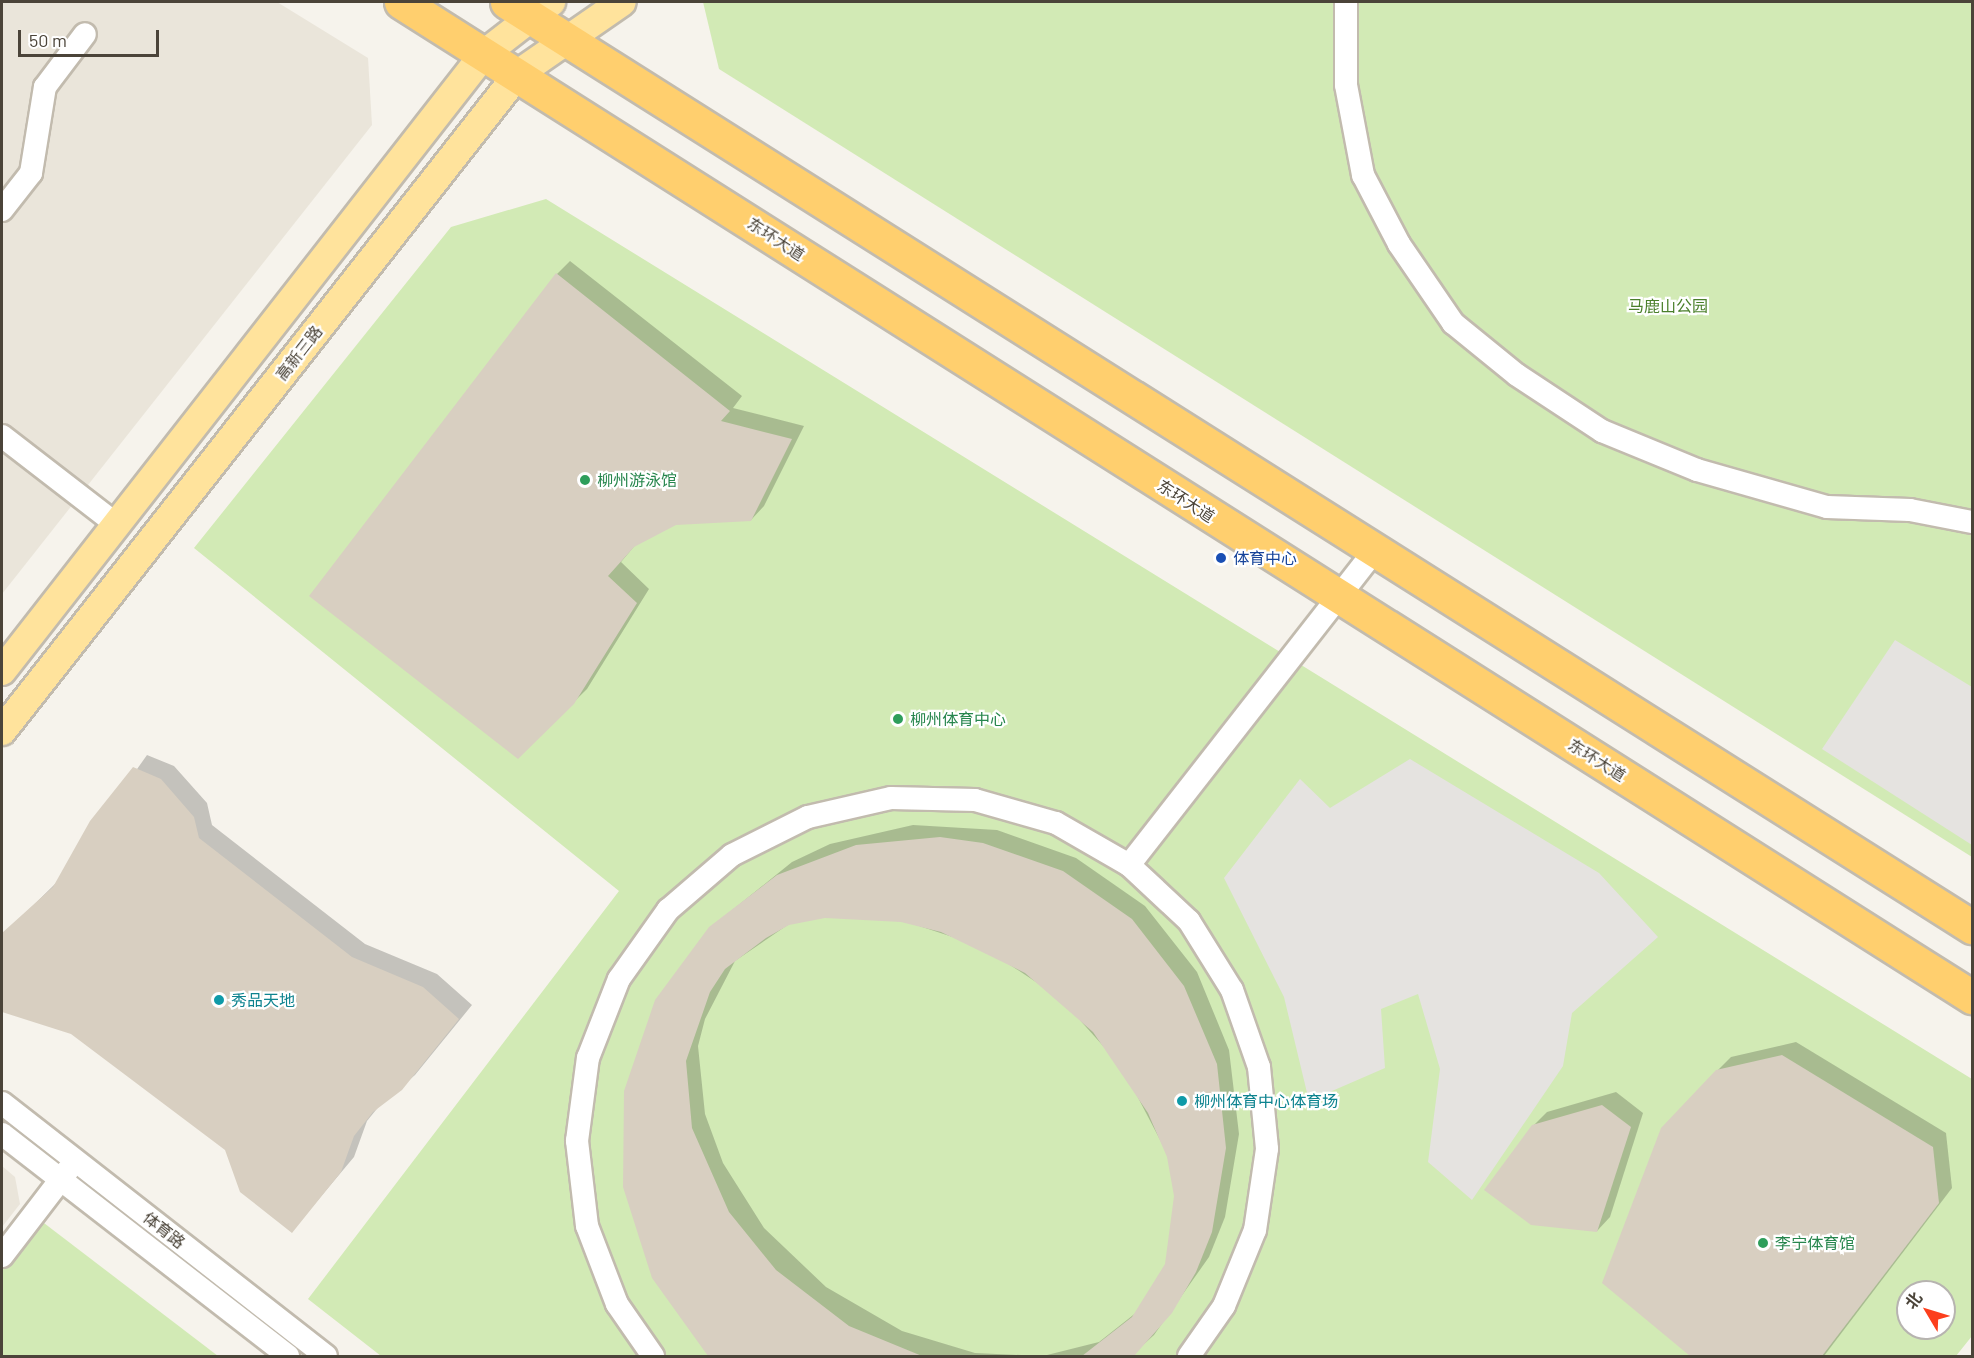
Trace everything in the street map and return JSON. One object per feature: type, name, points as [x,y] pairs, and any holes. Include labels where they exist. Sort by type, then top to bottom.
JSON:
[{"type":"highway","name":"东环大道","points":[[401,2],[518,74],[1339,599],[1972,998]]},
{"type":"highway","points":[[530,7],[573,41],[1972,927]]},
{"type":"main road","name":"高新三路","points":[[2,731],[518,74],[573,41],[622,2]]},
{"type":"main road","points":[[2,671],[484,54],[530,7]]},
{"type":"street","points":[[1346,2],[1346,85],[1363,175],[1399,244],[1453,323],[1517,375],[1602,431],[1697,470],[1827,507],[1910,510],[1972,522]]},
{"type":"street","points":[[2,210],[31,173],[45,87],[85,34]]},
{"type":"street","points":[[2,436],[116,524]]},
{"type":"street","points":[[1129,865],[1375,550]]},
{"type":"street","points":[[653,1356],[617,1304],[587,1226],[577,1141],[588,1058],[619,979],[668,910],[732,855],[789,826],[891,798],[975,801],[1056,823],[1129,865],[1189,921],[1232,990],[1259,1067],[1267,1149],[1255,1230],[1224,1306],[1189,1356]]},
{"type":"street","name":"体育路","points":[[2,1103],[326,1356]]},
{"type":"street","name":"体育路","points":[[2,1134],[283,1355]]},
{"type":"street","points":[[2,1256],[75,1161]]},
{"type":"shaded area","points":[[2,2],[277,2],[368,58],[372,125],[2,594]]},
{"type":"shaded area","points":[[1895,640],[1972,687],[1972,845],[1822,749]]},
{"type":"shaded area","points":[[1410,759],[1599,873],[1658,937],[1572,1013],[1563,1066],[1472,1200],[1428,1162],[1440,1069],[1418,994],[1381,1009],[1385,1068],[1309,1101],[1284,997],[1224,878],[1300,779],[1330,808]]},
{"type":"shaded area","points":[[2,1166],[15,1177],[20,1204],[2,1227]]},
{"type":"green space","name":"马鹿山公园","points":[[703,2],[1972,2],[1972,857],[719,69]]},
{"type":"green space","name":"柳州体育中心","points":[[546,199],[1972,1079],[1972,1336],[1956,1356],[381,1356],[308,1299],[619,891],[194,548],[451,227]]},
{"type":"green space","points":[[40,1220],[218,1356],[2,1356],[2,1271]]},
{"type":"building","name":"柳州游泳馆","points":[[556,273],[730,411],[721,421],[792,439],[751,521],[676,525],[634,547],[608,576],[637,603],[574,704],[518,759],[309,596]]},
{"type":"building","name":"秀品天地","points":[[133,767],[161,779],[194,817],[199,838],[352,957],[423,987],[459,1019],[402,1090],[373,1112],[354,1136],[341,1172],[292,1233],[240,1192],[225,1150],[71,1034],[2,1012],[2,933],[53,887],[90,821]]},
{"type":"building","name":"柳州体育中心体育场","points":[[940,837],[983,843],[1063,871],[1132,919],[1184,986],[1217,1064],[1226,1148],[1212,1232],[1196,1272],[1172,1313],[1134,1356],[1082,1356],[1132,1317],[1165,1264],[1174,1196],[1167,1157],[1148,1113],[1093,1032],[1025,973],[941,932],[901,922],[825,918],[789,925],[766,938],[725,969],[710,992],[686,1061],[692,1128],[729,1212],[776,1270],[849,1326],[922,1356],[708,1356],[652,1278],[623,1187],[624,1091],[655,1000],[709,927],[777,875],[856,845]]},
{"type":"building","name":"李宁体育馆","points":[[1782,1055],[1933,1147],[1939,1203],[1822,1356],[1690,1356],[1602,1283],[1661,1128],[1716,1070]]},
{"type":"building","points":[[1602,1105],[1631,1127],[1597,1232],[1531,1225],[1484,1190],[1532,1125]]},
{"type":"place","name":"柳州游泳馆","points":[[585,480]]},
{"type":"place","name":"体育中心","points":[[1221,558]]},
{"type":"place","name":"柳州体育中心","points":[[898,719]]},
{"type":"place","name":"秀品天地","points":[[219,1000]]},
{"type":"place","name":"柳州体育中心体育场","points":[[1182,1101]]},
{"type":"place","name":"李宁体育馆","points":[[1763,1243]]}]
